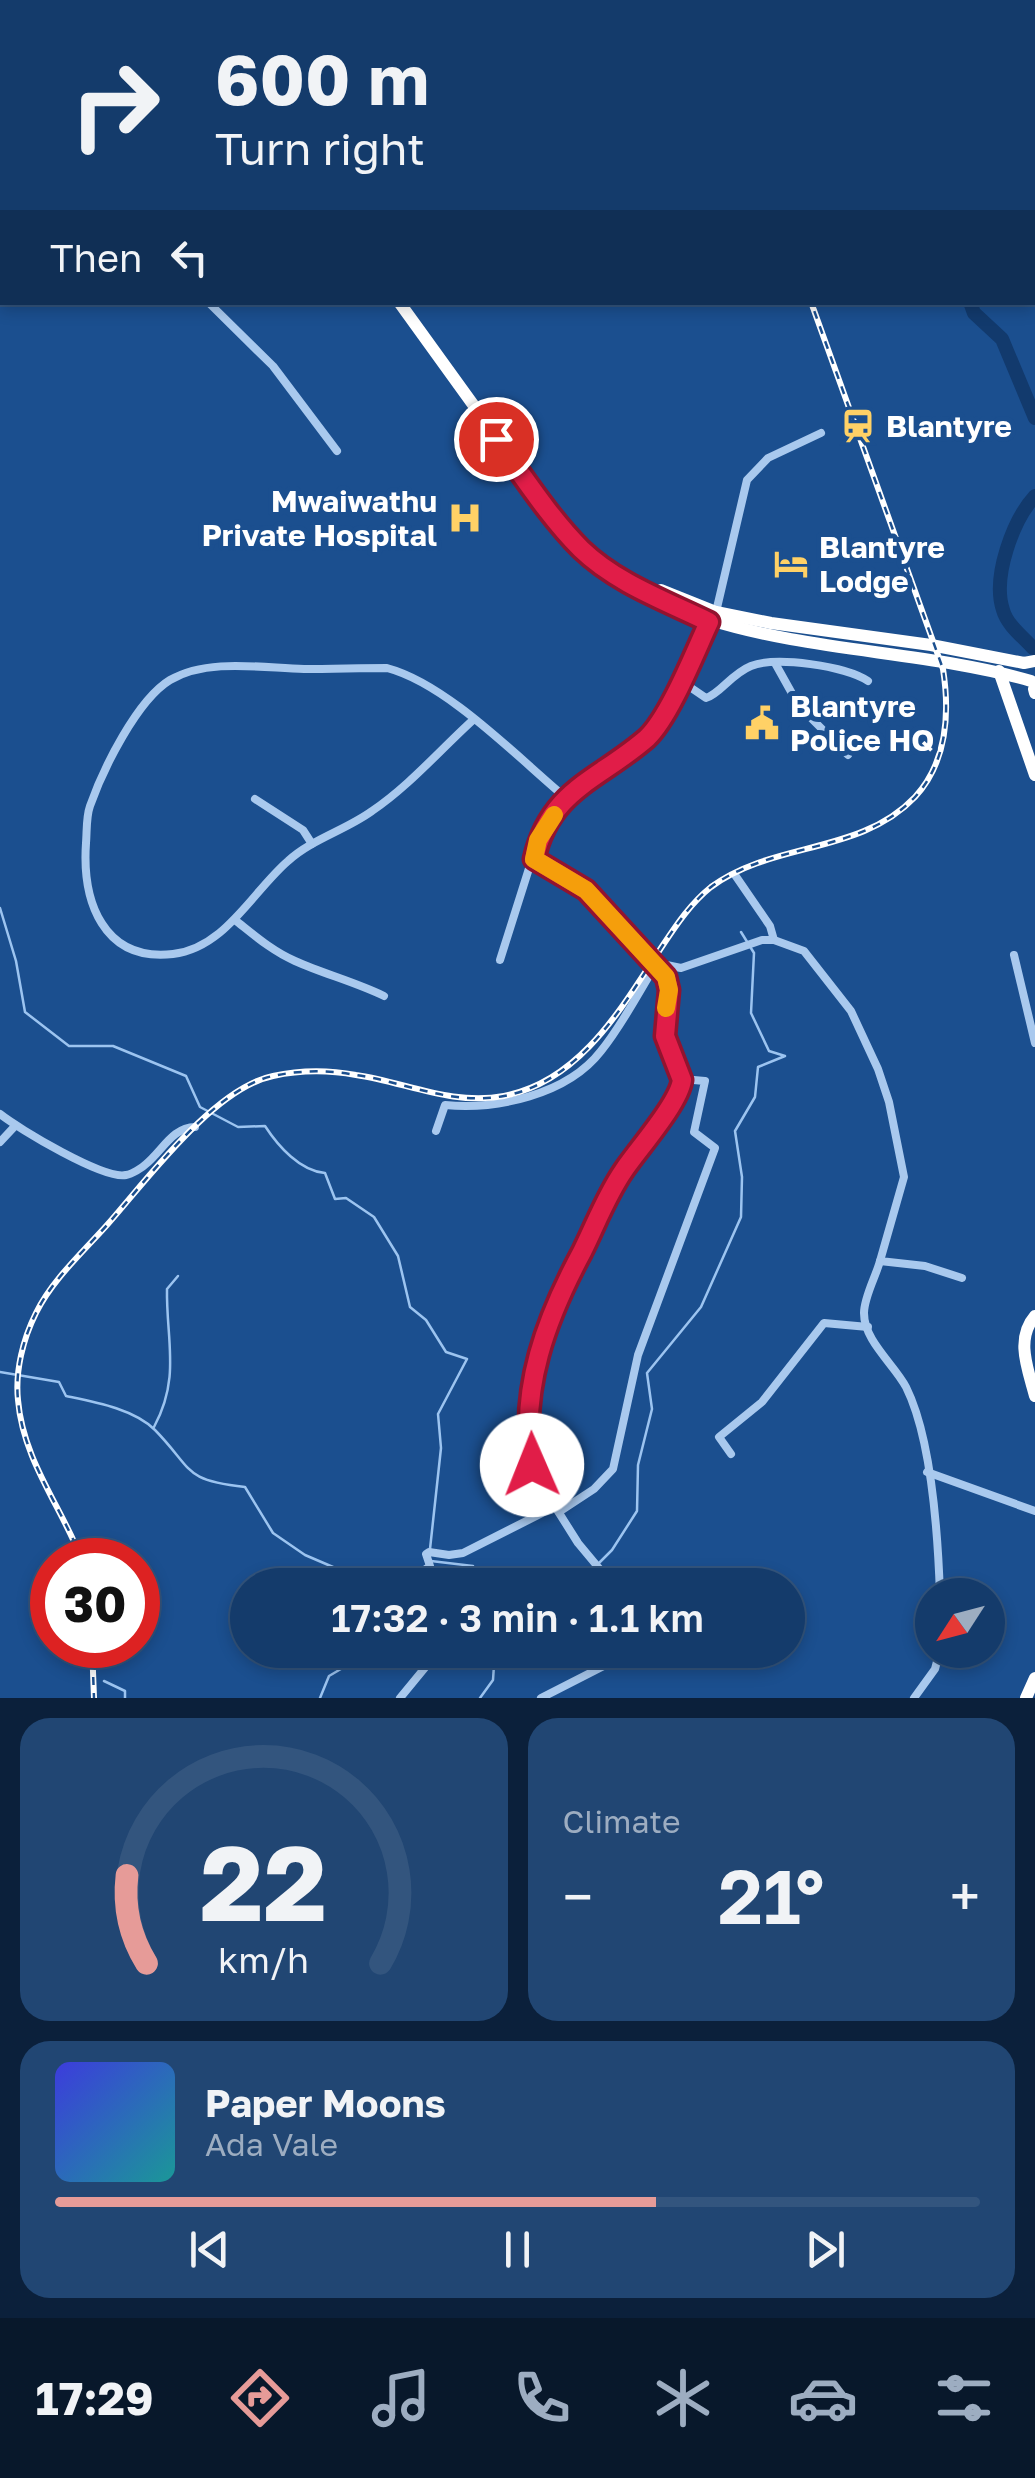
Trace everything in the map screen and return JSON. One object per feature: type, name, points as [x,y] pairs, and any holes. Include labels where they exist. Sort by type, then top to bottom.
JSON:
[{"type":"highway","points":[[401,305],[535,493],[583,552],[620,578],[712,617],[775,636],[961,662],[999,672],[1034,688],[1035,663],[931,645],[712,617],[627,576],[577,535],[558,513],[409,305]]},
{"type":"highway","points":[[999,672],[1035,775]]},
{"type":"highway","points":[[1035,1316],[1027,1325],[1024,1342],[1035,1396]]},
{"type":"highway","points":[[1035,1334],[1035,1370]]},
{"type":"highway","points":[[1026,1698],[1035,1678]]},
{"type":"street","points":[[211,305],[273,366],[337,451]]},
{"type":"street","points":[[500,960],[538,840],[564,797],[648,736],[681,681],[712,617],[748,480],[768,458],[821,433]]},
{"type":"street","points":[[681,681],[706,698],[713,697],[727,679],[754,664],[775,663],[856,673],[868,681]]},
{"type":"street","points":[[775,663],[798,706],[848,755]]},
{"type":"street","points":[[473,720],[378,808],[286,862],[235,920],[188,950],[157,954],[122,946],[96,917],[85,864],[88,809],[128,729],[156,690],[192,671],[387,668],[408,674],[432,686],[473,720],[564,797]]},
{"type":"street","points":[[256,799],[303,830],[312,844]]},
{"type":"street","points":[[534,859],[586,890],[668,983],[665,1036],[682,1080],[674,1101],[618,1178],[599,1212],[549,1320],[532,1378],[529,1450],[537,1478],[598,1568]]},
{"type":"street","points":[[736,875],[770,926],[774,940]]},
{"type":"street","points":[[235,920],[285,956],[384,996]]},
{"type":"street","points":[[654,964],[682,968],[762,940],[774,940],[804,951],[851,1011],[878,1070],[904,1176],[864,1311],[868,1327],[906,1388],[923,1442],[938,1578]]},
{"type":"street","points":[[1014,955],[1035,1043]]},
{"type":"street","points":[[436,1131],[445,1106],[479,1108],[526,1099],[566,1079],[599,1054],[654,964]]},
{"type":"street","points":[[427,1568],[429,1552],[463,1554],[594,1489],[613,1469],[638,1355],[716,1148],[694,1132],[705,1081],[682,1080]]},
{"type":"street","points":[[0,1114],[15,1126],[111,1174],[125,1176],[144,1166],[171,1138],[187,1127],[195,1127]]},
{"type":"street","points":[[0,1142],[15,1126]]},
{"type":"street","points":[[880,1261],[925,1266],[962,1278]]},
{"type":"street","points":[[731,1454],[719,1437],[762,1402],[824,1322],[868,1327]]},
{"type":"street","points":[[927,1472],[1035,1511]]},
{"type":"street","points":[[400,1698],[425,1668]]},
{"type":"street","points":[[542,1698],[600,1668]]},
{"type":"street","points":[[914,1698],[935,1668]]},
{"type":"waterway","points":[[971,305],[974,313],[1002,339],[1035,418]]},
{"type":"waterway","points":[[1033,648],[1005,615],[1000,582],[1012,534],[1035,496]]},
{"type":"waterway","points":[[0,908],[16,961],[25,1012],[69,1046],[113,1046],[186,1076],[200,1107],[238,1127],[265,1126],[298,1163],[325,1173],[335,1199],[346,1198],[374,1217],[398,1256],[410,1307],[426,1320],[446,1352],[467,1359],[438,1414],[441,1448],[430,1549]]},
{"type":"waterway","points":[[598,1564],[637,1511],[638,1465],[652,1409],[647,1373],[701,1307],[741,1217],[742,1177],[735,1131],[755,1097],[758,1067],[785,1056],[769,1051],[751,1013],[754,953],[741,932]]},
{"type":"waterway","points":[[154,1427],[170,1375],[167,1289],[178,1276]]},
{"type":"waterway","points":[[0,1372],[59,1382],[66,1396],[114,1407],[136,1417],[155,1430],[191,1471],[210,1481],[245,1487],[273,1533],[305,1555],[333,1568]]},
{"type":"waterway","points":[[431,1561],[474,1568]]},
{"type":"waterway","points":[[320,1698],[329,1676],[343,1668]]},
{"type":"waterway","points":[[480,1698],[493,1680],[494,1668]]},
{"type":"waterway","points":[[104,1681],[125,1691],[125,1698]]},
{"type":"railway","points":[[72,1538],[35,1463],[21,1422],[18,1378],[24,1344],[36,1313],[59,1278],[205,1117],[251,1084],[273,1076],[314,1071],[346,1073],[466,1098],[504,1096],[532,1088],[556,1075],[598,1037],[679,922],[711,887],[761,862],[869,829],[893,816],[926,783],[944,737],[943,669],[812,305]]},
{"type":"railway","points":[[93,1668],[94,1698]]},
{"type":"slow traffic","points":[[554,815],[538,840],[534,859],[586,890],[666,977],[666,1008]]},
{"type":"place","name":"Blantyre","points":[[858,426]]},
{"type":"place","name":"Mwaiwathu Private Hospital","points":[[465,518]]},
{"type":"place","name":"Blantyre Lodge","points":[[791,564]]},
{"type":"place","name":"Blantyre Police HQ","points":[[762,723]]},
{"type":"route","points":[[496,439],[583,552],[620,578],[709,622],[681,681],[648,736],[564,797],[538,840],[534,859],[586,890],[666,977],[669,990],[665,1036],[682,1080],[674,1101],[618,1178],[599,1212],[549,1320],[532,1378],[532,1465]]}]
